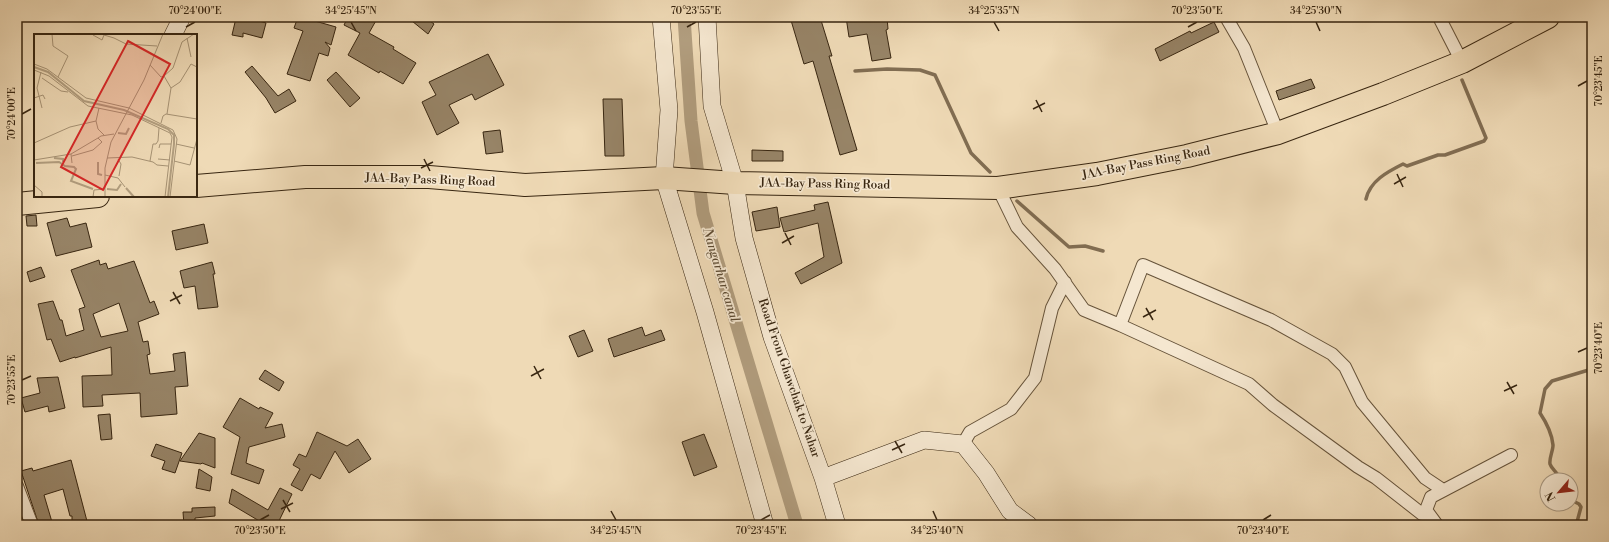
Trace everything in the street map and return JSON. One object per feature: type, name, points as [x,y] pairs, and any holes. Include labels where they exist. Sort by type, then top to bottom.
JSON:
[{"type":"highway","name":"JAA-Bay Pass Ring Road","points":[[197,186],[305,177],[429,177],[525,185],[664,178],[728,182],[998,188],[1097,174],[1187,156],[1278,133],[1383,94],[1462,62],[1548,17]]},
{"type":"highway","points":[[17,204],[88,197]]},
{"type":"street","points":[[174,34],[180,21],[180,17]]},
{"type":"street","points":[[661,17],[669,110],[664,178],[765,525]]},
{"type":"street","name":"Road From Ghawchak to Nahar","points":[[707,17],[712,106],[728,182],[772,337],[823,478],[837,525]]},
{"type":"street","points":[[1226,17],[1244,48],[1278,133]]},
{"type":"street","points":[[1439,17],[1462,62]]},
{"type":"street","points":[[998,188],[1016,227],[1055,269],[1084,310],[1249,384],[1273,405],[1358,467],[1376,478],[1422,514],[1428,514]]},
{"type":"street","points":[[1120,325],[1143,265],[1271,320],[1332,354],[1345,367],[1362,402],[1425,478],[1443,490]]},
{"type":"street","points":[[964,444],[970,432],[1011,409],[1035,378],[1052,308],[1064,282]]},
{"type":"street","points":[[823,478],[924,440],[964,444],[986,473],[1010,511],[1029,525]]},
{"type":"street","points":[[1437,525],[1426,510],[1431,497],[1511,456]]},
{"type":"street","points":[[17,486],[32,525]]},
{"type":"building","points":[[298,17],[317,17],[315,21],[336,27],[331,45],[325,42],[330,48],[328,56],[319,53],[310,81],[287,74],[303,31],[294,28]]},
{"type":"building","points":[[348,17],[378,17],[369,33],[394,47],[393,49],[416,63],[403,84],[380,71],[379,73],[348,55],[360,33],[344,25]]},
{"type":"building","points":[[407,17],[425,17],[434,24],[428,34]]},
{"type":"building","points":[[790,17],[820,17],[832,56],[829,56],[857,150],[840,155],[813,61],[804,64]]},
{"type":"building","points":[[846,17],[887,17],[888,29],[886,30],[891,58],[872,61],[867,34],[849,37]]},
{"type":"building","points":[[236,18],[252,21],[253,19],[266,23],[262,38],[243,33],[243,37],[232,35]]},
{"type":"building","points":[[1214,22],[1219,32],[1160,61],[1155,49],[1190,31],[1191,33]]},
{"type":"building","points":[[488,54],[504,85],[475,100],[472,94],[449,105],[459,123],[437,135],[422,102],[436,95],[429,82]]},
{"type":"building","points":[[252,66],[278,96],[289,89],[296,101],[275,113],[266,98],[245,72]]},
{"type":"building","points":[[336,72],[360,98],[350,107],[327,80]]},
{"type":"building","points":[[1311,79],[1315,88],[1279,100],[1276,91]]},
{"type":"building","points":[[603,99],[622,99],[624,156],[605,156]]},
{"type":"building","points":[[500,130],[503,152],[486,154],[483,132]]},
{"type":"building","points":[[752,150],[783,151],[783,161],[752,161]]},
{"type":"building","points":[[828,202],[842,263],[801,284],[795,273],[824,257],[818,223],[784,232],[780,218],[815,210],[814,205]]},
{"type":"building","points":[[777,207],[780,227],[756,231],[752,212]]},
{"type":"building","points":[[36,215],[37,226],[27,226],[26,216]]},
{"type":"building","points":[[67,218],[70,227],[86,223],[92,247],[56,256],[47,223]]},
{"type":"building","points":[[204,224],[208,243],[176,250],[172,231]]},
{"type":"building","points":[[99,260],[100,265],[106,263],[108,269],[134,261],[150,303],[154,301],[159,314],[138,322],[143,342],[148,341],[150,354],[147,355],[150,374],[175,371],[173,354],[185,352],[188,386],[175,387],[177,414],[141,417],[140,393],[102,395],[103,406],[83,407],[82,376],[112,375],[111,347],[60,362],[51,339],[47,340],[38,304],[53,301],[60,320],[62,320],[66,336],[84,330],[79,309],[85,307],[71,270]],"holes":[[[119,303],[128,331],[101,337],[93,314]]]},
{"type":"building","points":[[212,262],[215,274],[213,274],[218,307],[198,309],[195,286],[184,288],[180,271]]},
{"type":"building","points":[[41,267],[45,277],[30,282],[27,272]]},
{"type":"building","points":[[642,327],[645,336],[661,330],[665,340],[614,357],[608,339]]},
{"type":"building","points":[[584,330],[593,351],[578,357],[569,336]]},
{"type":"building","points":[[265,370],[284,382],[279,391],[259,379]]},
{"type":"building","points":[[58,377],[65,408],[49,412],[48,406],[25,412],[21,398],[40,393],[37,378]]},
{"type":"building","points":[[240,398],[259,409],[260,407],[273,413],[265,428],[282,424],[285,437],[249,447],[246,463],[264,470],[259,484],[231,474],[240,437],[223,427]]},
{"type":"building","points":[[110,414],[112,439],[101,440],[98,415]]},
{"type":"building","points":[[317,432],[347,446],[358,439],[371,459],[349,473],[335,451],[320,479],[311,474],[302,491],[291,485],[300,469],[293,465],[299,454],[306,457]]},
{"type":"building","points":[[199,433],[215,438],[215,468],[202,463],[180,461]]},
{"type":"building","points":[[704,434],[717,467],[694,476],[682,442]]},
{"type":"building","points":[[156,444],[182,453],[175,473],[162,469],[165,461],[151,456]]},
{"type":"building","points":[[71,460],[88,525],[72,525],[72,516],[70,516],[63,489],[44,495],[52,522],[39,525],[21,471],[32,468],[33,471]]},
{"type":"building","points":[[199,469],[212,477],[210,491],[196,488]]},
{"type":"building","points":[[280,488],[292,494],[277,525],[259,525],[261,522],[229,503],[232,489],[268,510]]},
{"type":"building","points":[[215,507],[215,516],[195,518],[195,525],[184,525],[183,512],[192,512],[192,508]]},
{"type":"waterway","name":"Nangarhar canal","points":[[684,17],[691,121],[703,213],[797,525]]},
{"type":"waterway","points":[[855,71],[887,69],[920,70],[935,75],[971,153],[990,172]]},
{"type":"waterway","points":[[1366,199],[1375,182],[1391,170],[1403,164],[1407,166],[1438,155],[1445,155],[1484,141],[1486,138],[1462,80]]},
{"type":"waterway","points":[[1017,201],[1069,247],[1085,246],[1103,251]]},
{"type":"waterway","points":[[1555,472],[1550,464],[1553,447],[1551,437],[1540,413],[1545,389],[1552,381],[1592,369]]},
{"type":"waterway","points":[[1573,525],[1577,522],[1581,507],[1579,504]]}]
